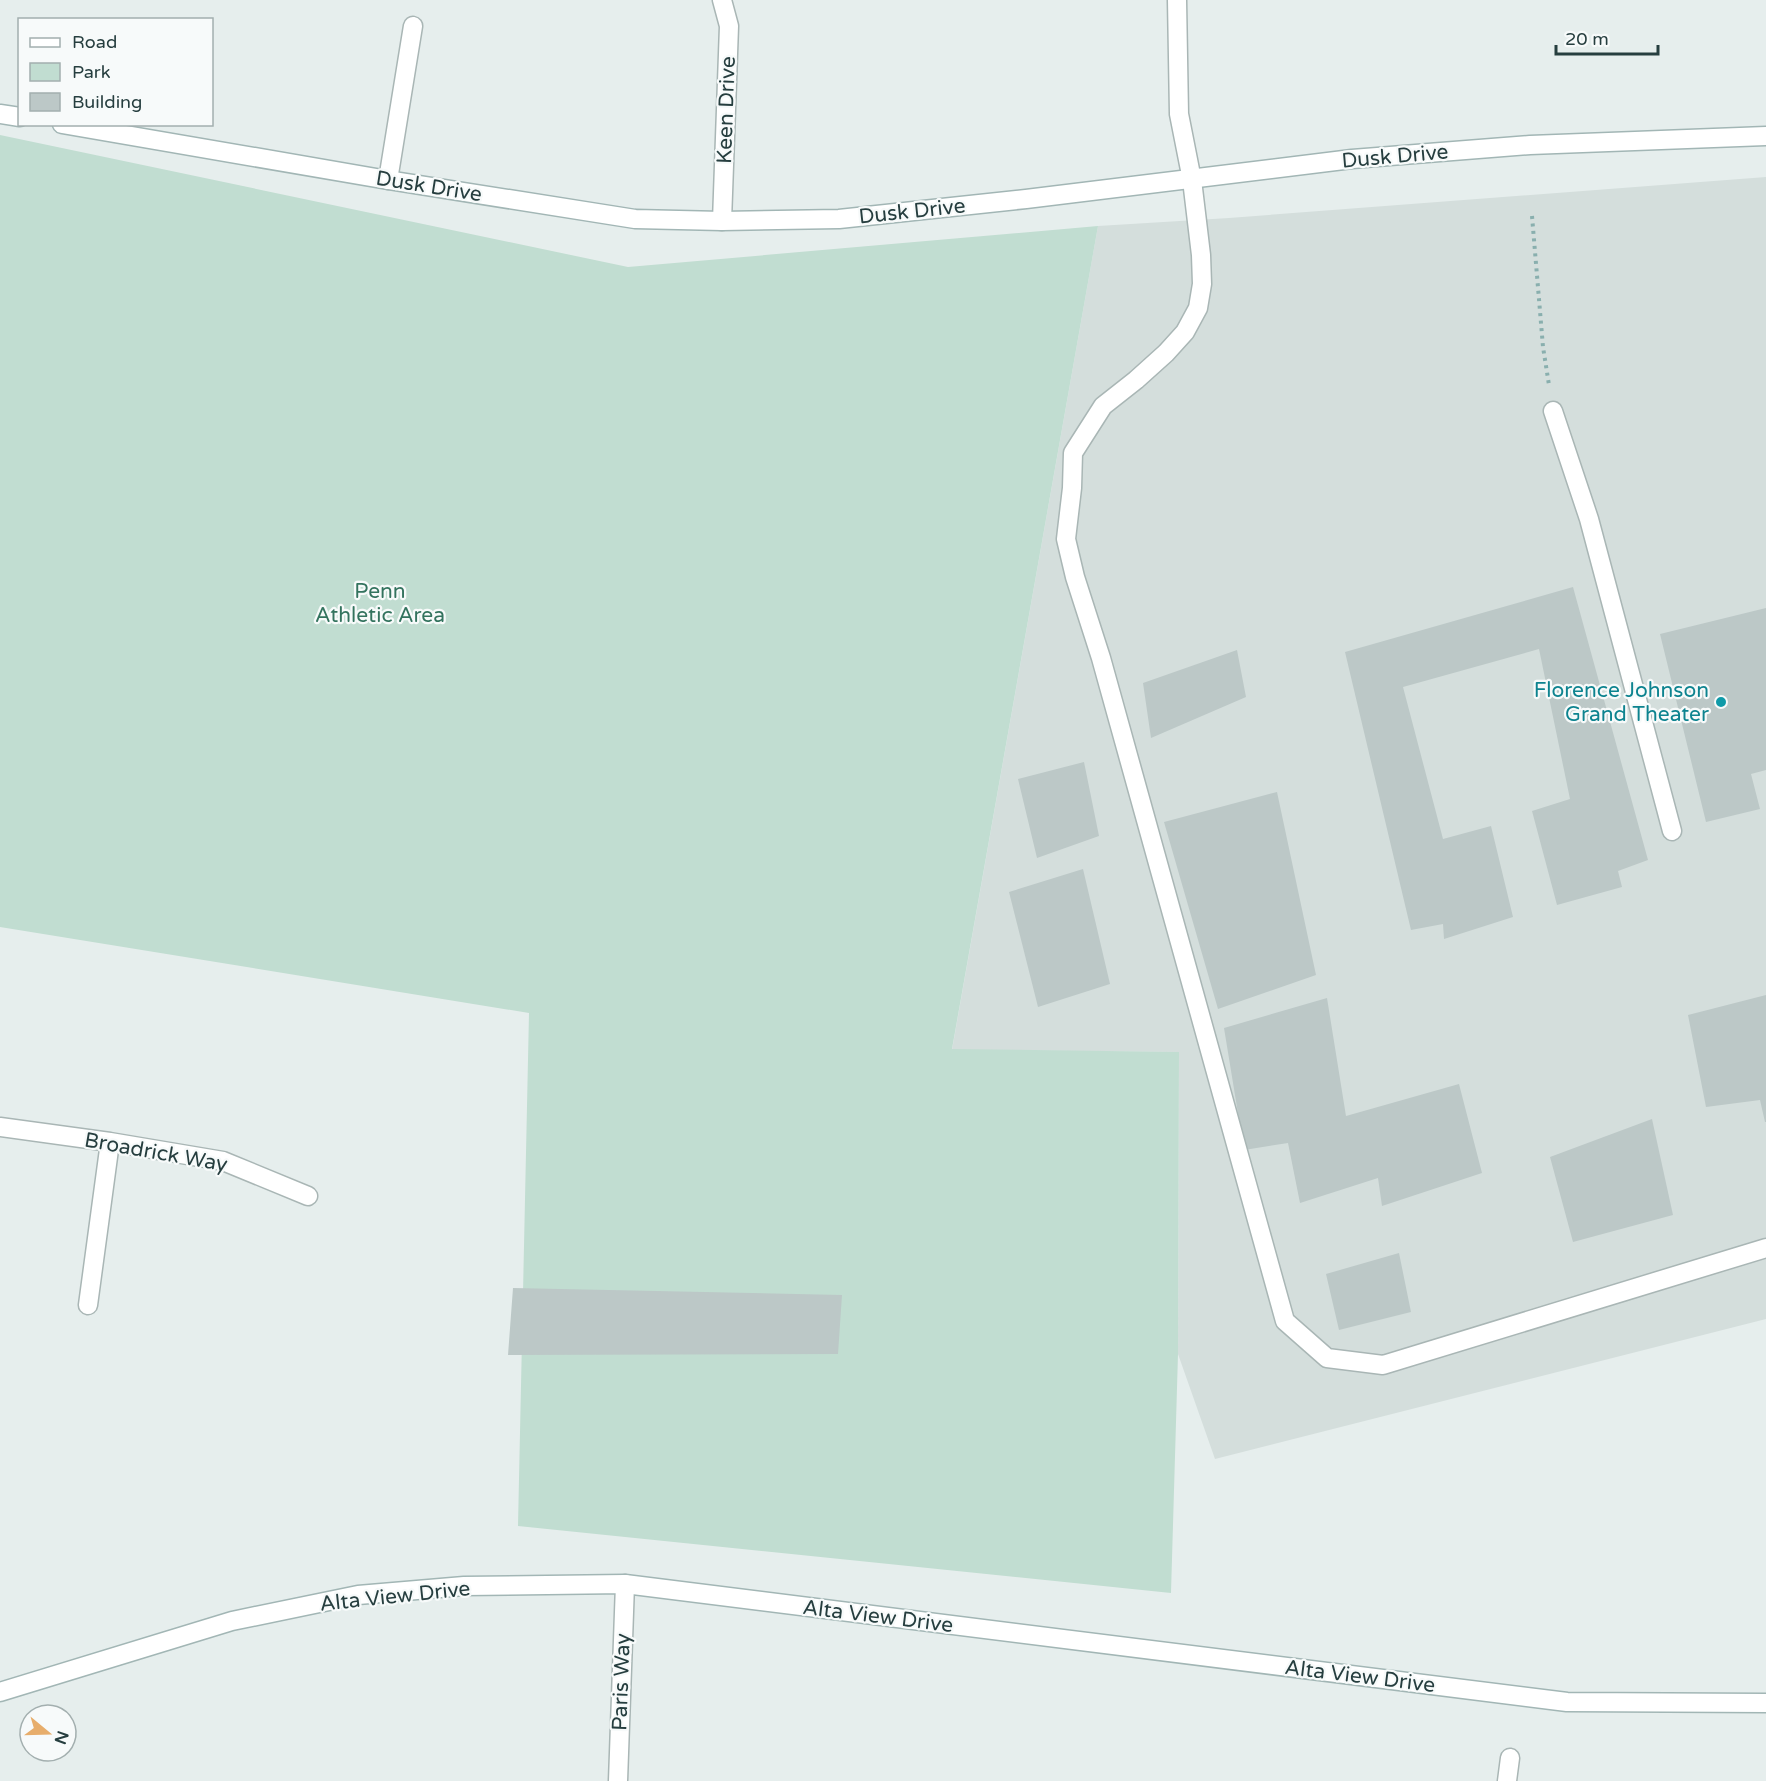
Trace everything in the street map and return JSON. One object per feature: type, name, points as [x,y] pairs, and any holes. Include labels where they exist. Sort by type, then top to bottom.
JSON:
[{"type":"street","name":"Keen Drive","points":[[722,0],[729,26],[722,221]]},
{"type":"street","points":[[1177,0],[1179,114],[1192,180],[1201,255],[1202,284],[1198,308],[1185,332],[1166,352],[1103,406],[1073,453],[1066,539],[1285,1321],[1327,1358],[1383,1365],[1766,1248]]},
{"type":"street","points":[[388,180],[413,26]]},
{"type":"street","points":[[0,114],[18,117]]},
{"type":"street","name":"Dusk Drive","points":[[74,126],[388,180],[635,219],[722,221],[839,219],[1192,180],[1352,159],[1518,146],[1766,136]]},
{"type":"street","points":[[1553,411],[1589,519],[1672,831]]},
{"type":"street","name":"Broadrick Way","points":[[0,1127],[223,1161],[308,1196]]},
{"type":"street","points":[[88,1305],[110,1142]]},
{"type":"street","name":"Alta View Drive","points":[[0,1692],[232,1621],[358,1595],[464,1586],[625,1584],[1567,1702],[1766,1703]]},
{"type":"street","name":"Paris Way","points":[[618,1781],[625,1584]]},
{"type":"street","points":[[1508,1781],[1510,1758]]},
{"type":"path","points":[[1532,216],[1543,347],[1553,411]]},
{"type":"shaded area","points":[[1766,177],[1766,1319],[1215,1459],[1178,1354],[1179,1052],[952,1050],[1098,226]]},
{"type":"green space","name":"Penn Athletic Area","points":[[0,135],[628,267],[1098,226],[952,1049],[1179,1052],[1178,1354],[1171,1593],[518,1526],[529,1013],[0,927]]},
{"type":"building","points":[[1573,587],[1648,860],[1618,871],[1622,887],[1557,905],[1532,811],[1570,799],[1539,649],[1403,687],[1443,839],[1491,826],[1513,917],[1444,939],[1443,924],[1411,930],[1345,652]]},
{"type":"building","name":"Florence Johnson Grand Theater","points":[[1766,608],[1766,770],[1751,774],[1760,809],[1706,822],[1660,634]]},
{"type":"building","points":[[1237,650],[1246,697],[1151,738],[1143,683]]},
{"type":"building","points":[[1084,762],[1099,836],[1037,858],[1018,779]]},
{"type":"building","points":[[1277,792],[1316,975],[1218,1009],[1164,822]]},
{"type":"building","points":[[1083,869],[1110,984],[1038,1007],[1009,892]]},
{"type":"building","points":[[1766,995],[1766,1122],[1760,1100],[1706,1107],[1688,1015]]},
{"type":"building","points":[[1327,998],[1346,1116],[1459,1084],[1482,1173],[1382,1206],[1378,1178],[1300,1203],[1288,1143],[1244,1150],[1224,1028]]},
{"type":"building","points":[[1652,1119],[1673,1215],[1573,1242],[1550,1157]]},
{"type":"building","points":[[1399,1253],[1411,1312],[1339,1330],[1326,1274]]},
{"type":"building","points":[[513,1288],[842,1295],[838,1354],[508,1355]]},
{"type":"place","name":"Florence Johnson Grand Theater","points":[[1721,702]]}]
